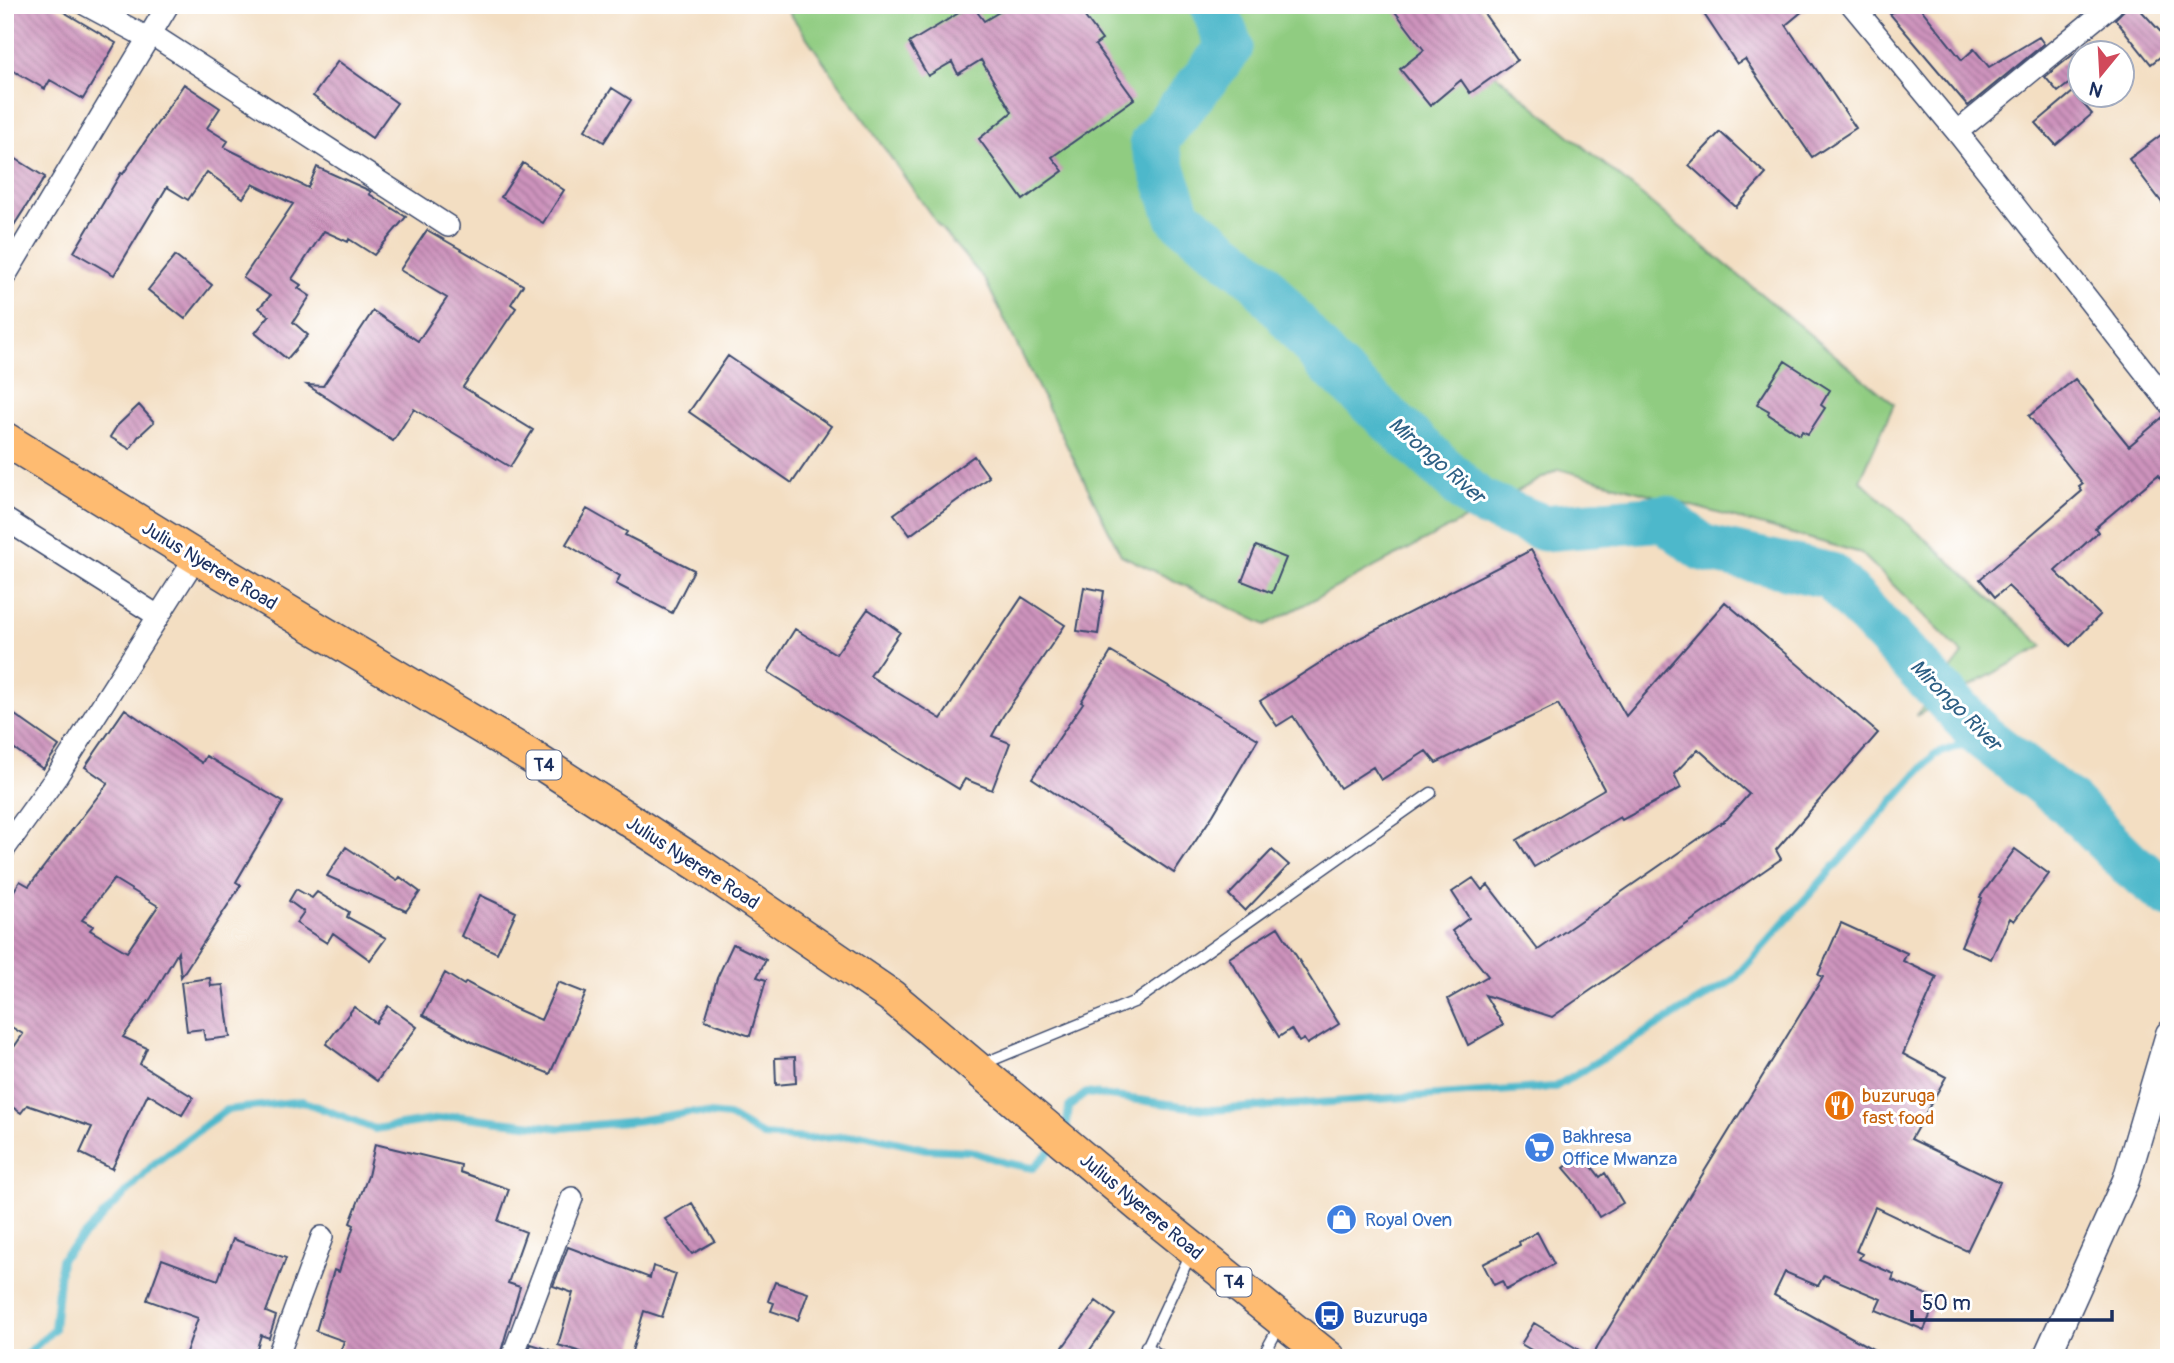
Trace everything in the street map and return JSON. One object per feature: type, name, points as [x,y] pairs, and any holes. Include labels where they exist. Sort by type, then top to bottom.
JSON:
[{"type":"highway","name":"Julius Nyerere Road","points":[[5,439],[530,756],[704,868],[891,996],[1320,1355]]},
{"type":"street","points":[[86,5],[150,36],[447,226]]},
{"type":"street","points":[[5,276],[168,5]]},
{"type":"street","points":[[1852,5],[1957,132],[2169,403]]},
{"type":"street","points":[[1957,132],[2112,5]]},
{"type":"street","points":[[5,519],[158,616]]},
{"type":"street","points":[[5,848],[57,776],[196,556]]},
{"type":"street","points":[[2046,1358],[2126,1180],[2169,1034]]},
{"type":"street","points":[[512,1358],[572,1198]]},
{"type":"street","points":[[277,1358],[322,1237]]},
{"type":"lane","points":[[975,1067],[1136,1001],[1431,793]]},
{"type":"lane","points":[[1142,1358],[1193,1249]]},
{"type":"lane","points":[[1262,1358],[1282,1321]]},
{"type":"lane","points":[[1146,1346],[1164,1358]]},
{"type":"green space","points":[[784,5],[1412,5],[1894,404],[1860,480],[2043,646],[1916,716],[1963,654],[1861,553],[1559,469],[1266,625],[1121,555],[985,280],[938,225]]},
{"type":"building","points":[[5,5],[52,5],[116,43],[83,99],[50,80],[45,89],[5,66]]},
{"type":"building","points":[[972,5],[984,21],[1011,5],[1076,5],[1102,40],[1095,45],[1134,99],[1052,157],[1063,171],[1023,200],[979,139],[1012,112],[981,60],[958,74],[952,62],[928,76],[909,43]]},
{"type":"building","points":[[1390,5],[1478,5],[1517,60],[1470,93],[1461,80],[1430,106],[1400,69],[1424,50]]},
{"type":"building","points":[[1698,5],[1810,5],[1786,25],[1856,128],[1812,157],[1745,59],[1737,64]]},
{"type":"building","points":[[1902,5],[1918,5],[1962,60],[1974,49],[1989,67],[2039,37],[2044,44],[1968,106],[1890,14]]},
{"type":"building","points":[[2125,5],[2136,5],[2169,41],[2169,50],[2151,64],[2136,45],[2136,38],[2130,38],[2115,19]]},
{"type":"building","points":[[2066,60],[2066,86],[2058,92],[2045,77]]},
{"type":"building","points":[[338,61],[397,103],[372,138],[313,96]]},
{"type":"building","points":[[184,84],[220,108],[207,128],[228,141],[224,147],[308,188],[317,167],[368,190],[371,192],[369,194],[406,217],[374,255],[349,239],[348,242],[324,231],[292,279],[301,285],[298,288],[310,296],[293,322],[308,335],[287,359],[255,333],[269,316],[259,308],[270,296],[243,278],[293,204],[253,184],[243,198],[207,172],[188,200],[167,187],[114,275],[74,252],[121,173],[123,174]]},
{"type":"building","points":[[612,88],[631,100],[604,142],[585,130]]},
{"type":"building","points":[[2066,98],[2066,108],[2087,108],[2092,114],[2056,145],[2036,123]]},
{"type":"building","points":[[2169,129],[2169,212],[2129,159]]},
{"type":"building","points":[[1720,132],[1766,174],[1736,207],[1689,165]]},
{"type":"building","points":[[5,152],[45,177],[5,239]]},
{"type":"building","points":[[523,163],[564,190],[543,223],[501,197]]},
{"type":"building","points":[[427,230],[523,285],[511,304],[516,308],[463,387],[533,430],[510,467],[414,409],[393,441],[307,385],[323,386],[373,311],[418,341],[447,298],[400,270]]},
{"type":"building","points":[[175,256],[212,285],[185,319],[148,290]]},
{"type":"building","points":[[728,356],[831,426],[792,483],[689,412]]},
{"type":"building","points":[[1785,361],[1830,390],[1821,405],[1825,408],[1808,434],[1802,431],[1800,435],[1757,404]]},
{"type":"building","points":[[2075,379],[2129,446],[2165,415],[2169,416],[2169,488],[2158,475],[2095,528],[2098,532],[2055,571],[2100,615],[2070,646],[2008,586],[1995,597],[1980,579],[2082,491],[2079,487],[2083,484],[2029,416]]},
{"type":"building","points":[[139,405],[154,422],[130,449],[110,437],[117,426]]},
{"type":"building","points":[[974,456],[989,477],[910,535],[894,514]]},
{"type":"building","points":[[587,509],[627,532],[625,535],[694,570],[672,613],[616,584],[620,576],[566,544]]},
{"type":"building","points":[[1256,546],[1286,558],[1272,593],[1242,581]]},
{"type":"building","points":[[1531,550],[1626,716],[1725,602],[1878,733],[1776,850],[1781,859],[1552,1017],[1485,995],[1503,1025],[1468,1045],[1448,999],[1488,976],[1452,931],[1469,918],[1452,892],[1473,878],[1482,890],[1488,885],[1538,950],[1727,819],[1749,794],[1698,749],[1674,774],[1681,788],[1622,820],[1620,817],[1534,867],[1517,840],[1604,789],[1558,704],[1436,763],[1426,751],[1381,780],[1373,767],[1340,788],[1293,716],[1277,726],[1260,701],[1354,641]]},
{"type":"building","points":[[1084,587],[1104,591],[1098,634],[1077,631]]},
{"type":"building","points":[[1022,597],[1065,625],[992,736],[1010,743],[992,790],[965,779],[959,789],[768,672],[795,629],[836,654],[868,609],[900,632],[870,676],[941,719]]},
{"type":"building","points":[[1111,652],[1258,739],[1213,815],[1174,873],[1032,778],[1083,703],[1081,702]]},
{"type":"building","points":[[5,708],[59,746],[43,769],[5,742]]},
{"type":"building","points":[[125,709],[202,763],[206,756],[283,802],[236,882],[241,885],[181,977],[178,952],[151,998],[123,1037],[147,1048],[140,1064],[193,1097],[182,1115],[148,1094],[112,1169],[80,1153],[92,1127],[27,1105],[21,1113],[5,1102],[5,1060],[23,1034],[5,1023],[5,905],[20,881],[29,886],[108,783],[85,767]],"holes":[[[114,879],[158,906],[127,952],[90,930],[93,926],[82,920]]]},
{"type":"building","points":[[346,847],[397,881],[400,877],[420,892],[406,911],[327,876]]},
{"type":"building","points":[[2015,849],[2049,874],[2014,921],[2010,918],[1991,959],[1961,946],[1982,898],[1980,897]]},
{"type":"building","points":[[1272,850],[1289,865],[1245,911],[1229,895]]},
{"type":"building","points":[[296,889],[312,898],[317,892],[349,912],[347,917],[386,938],[370,960],[333,933],[327,943],[296,923],[304,912],[289,901]]},
{"type":"building","points":[[480,895],[516,912],[497,953],[461,936]]},
{"type":"building","points":[[1841,923],[1907,953],[1903,961],[1937,977],[1903,1054],[1946,1077],[1911,1139],[2000,1182],[1967,1251],[1875,1207],[1856,1251],[1862,1254],[1859,1259],[1894,1274],[1892,1280],[1937,1299],[1924,1330],[1876,1310],[1881,1299],[1824,1275],[1818,1286],[1785,1272],[1774,1295],[1889,1358],[1545,1358],[1521,1344],[1534,1323],[1591,1357],[1823,977],[1818,975]]},
{"type":"building","points":[[1278,927],[1339,1024],[1307,1044],[1304,1039],[1299,1042],[1291,1029],[1279,1037],[1229,958]]},
{"type":"building","points":[[733,944],[766,960],[757,977],[766,980],[750,1036],[705,1020],[717,978]]},
{"type":"building","points":[[445,973],[464,985],[466,982],[541,1020],[558,982],[586,993],[550,1074],[472,1042],[423,1015]]},
{"type":"building","points":[[210,978],[211,986],[223,985],[230,1037],[205,1040],[203,1029],[187,1031],[181,982]]},
{"type":"building","points":[[388,1006],[417,1027],[377,1081],[326,1044],[354,1007],[376,1023]]},
{"type":"building","points":[[795,1057],[796,1083],[776,1085],[775,1058]]},
{"type":"building","points":[[375,1144],[461,1165],[460,1172],[509,1189],[498,1221],[526,1232],[508,1283],[520,1287],[499,1358],[338,1358],[344,1341],[316,1331],[334,1270],[339,1272],[354,1225],[350,1223],[368,1176]]},
{"type":"building","points":[[1582,1154],[1600,1177],[1605,1173],[1623,1203],[1599,1217],[1583,1190],[1564,1168]]},
{"type":"building","points":[[692,1203],[715,1241],[692,1254],[665,1219]]},
{"type":"building","points":[[1537,1232],[1554,1264],[1506,1290],[1502,1281],[1494,1285],[1483,1264],[1520,1245],[1519,1242]]},
{"type":"building","points":[[233,1239],[286,1258],[266,1312],[276,1316],[269,1338],[261,1335],[254,1358],[184,1358],[198,1318],[147,1300],[162,1259],[218,1280]]},
{"type":"building","points":[[568,1247],[650,1278],[653,1266],[676,1274],[662,1317],[644,1311],[630,1358],[601,1358],[558,1345],[573,1293],[553,1286]]},
{"type":"building","points":[[775,1282],[808,1293],[798,1320],[771,1311],[774,1303],[768,1301]]},
{"type":"building","points":[[1096,1301],[1115,1315],[1084,1358],[1078,1358],[1063,1347]]},
{"type":"building","points":[[531,1344],[563,1354],[562,1358],[526,1358]]},
{"type":"waterway","name":"Mirongo River","points":[[1213,5],[1230,47],[1153,143],[1179,217],[1259,280],[1327,362],[1478,501],[1544,528],[1664,518],[1703,548],[1831,576],[1983,737],[2070,804],[2129,863],[2169,895]]},
{"type":"waterway","points":[[1066,1131],[1069,1107],[1086,1093],[1212,1110],[1555,1087],[1733,980],[1934,755],[1983,737]]},
{"type":"waterway","points":[[23,1358],[54,1329],[61,1259],[156,1162],[226,1110],[302,1101],[375,1129],[458,1116],[560,1128],[636,1121],[690,1112],[729,1116],[763,1136],[808,1139],[864,1135],[926,1149],[970,1151],[1006,1163],[1033,1168],[1057,1144]]},
{"type":"waterway","points":[[5,1357],[12,1358]]},
{"type":"place","name":"buzuruga fast food","points":[[1839,1106]]},
{"type":"place","name":"Bakhresa Office Mwanza","points":[[1539,1147]]},
{"type":"place","name":"Royal Oven","points":[[1342,1219]]},
{"type":"place","name":"Buzuruga","points":[[1330,1316]]}]
